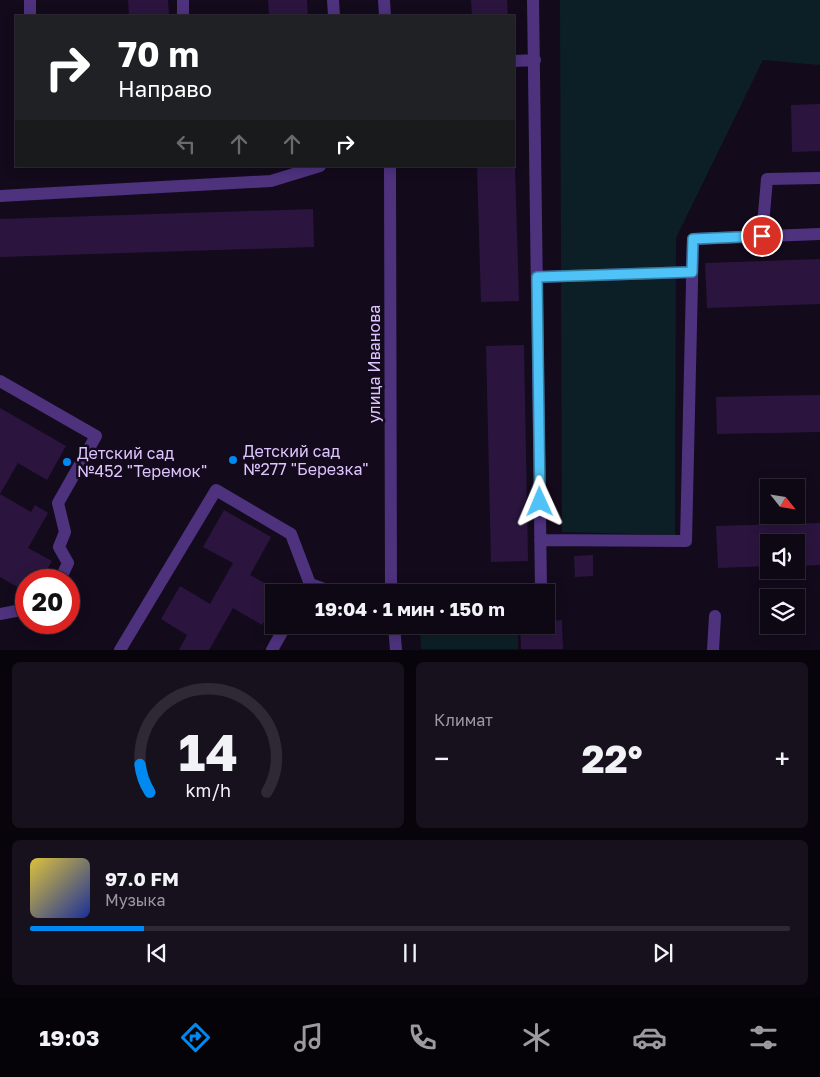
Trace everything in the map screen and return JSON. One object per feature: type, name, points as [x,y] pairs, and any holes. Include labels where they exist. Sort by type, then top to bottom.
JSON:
[{"type":"street","points":[[30,0],[30,15]]},
{"type":"street","points":[[183,0],[183,15]]},
{"type":"street","points":[[333,0],[334,15]]},
{"type":"street","points":[[384,0],[385,15]]},
{"type":"street","points":[[533,0],[541,584]]},
{"type":"street","points":[[515,61],[535,60]]},
{"type":"street","points":[[0,196],[271,181],[317,167]]},
{"type":"street","name":"улица Иванова","points":[[390,167],[392,584]]},
{"type":"street","points":[[762,236],[768,179],[820,178]]},
{"type":"street","points":[[540,540],[686,541],[693,239],[820,234]]},
{"type":"street","points":[[537,277],[692,272]]},
{"type":"street","points":[[0,381],[96,436],[58,503],[65,532],[59,547],[68,563],[65,569]]},
{"type":"street","points":[[120,650],[216,490],[292,534],[306,584]]},
{"type":"street","points":[[0,614],[15,611]]},
{"type":"street","points":[[713,650],[715,616]]},
{"type":"street","points":[[272,650],[281,634]]},
{"type":"street","points":[[395,634],[396,650]]},
{"type":"shaded area","points":[[560,0],[820,0],[820,65],[763,60],[676,238],[675,535],[562,532]]},
{"type":"shaded area","points":[[420,634],[518,634],[518,649],[421,649]]},
{"type":"building","points":[[128,0],[168,0],[169,15],[129,15]]},
{"type":"building","points":[[268,0],[307,0],[308,15],[269,15]]},
{"type":"building","points":[[471,0],[507,0],[508,15],[472,15]]},
{"type":"building","points":[[820,104],[820,151],[792,152],[791,105]]},
{"type":"building","points":[[515,166],[519,301],[481,302],[477,167]]},
{"type":"building","points":[[313,209],[314,247],[0,257],[0,219]]},
{"type":"building","points":[[820,259],[820,304],[707,308],[705,263]]},
{"type":"building","points":[[524,345],[528,561],[491,562],[486,346]]},
{"type":"building","points":[[820,395],[820,432],[717,434],[716,397]]},
{"type":"building","points":[[0,408],[66,446],[47,480],[18,463],[0,494]]},
{"type":"building","points":[[0,494],[31,512],[35,505],[48,513],[28,548],[52,561],[47,569],[15,569],[15,586],[0,577]]},
{"type":"building","points":[[224,510],[271,537],[250,575],[267,584],[265,584],[265,620],[262,625],[233,608],[209,650],[179,650],[187,635],[161,619],[180,586],[210,604],[233,563],[203,547]]},
{"type":"building","points":[[820,523],[820,565],[805,566],[805,534],[760,534],[760,566],[718,568],[716,526]]},
{"type":"building","points":[[593,555],[593,576],[575,577],[574,556]]},
{"type":"building","points":[[555,620],[562,620],[563,649],[521,649],[520,634],[555,634]]},
{"type":"place","name":"Детский сад №277 \"Березка\"","points":[[233,460]]},
{"type":"place","name":"Детский сад №452 \"Теремок\"","points":[[67,462]]},
{"type":"route","points":[[540,502],[537,277],[692,272],[693,239],[762,236]]}]
